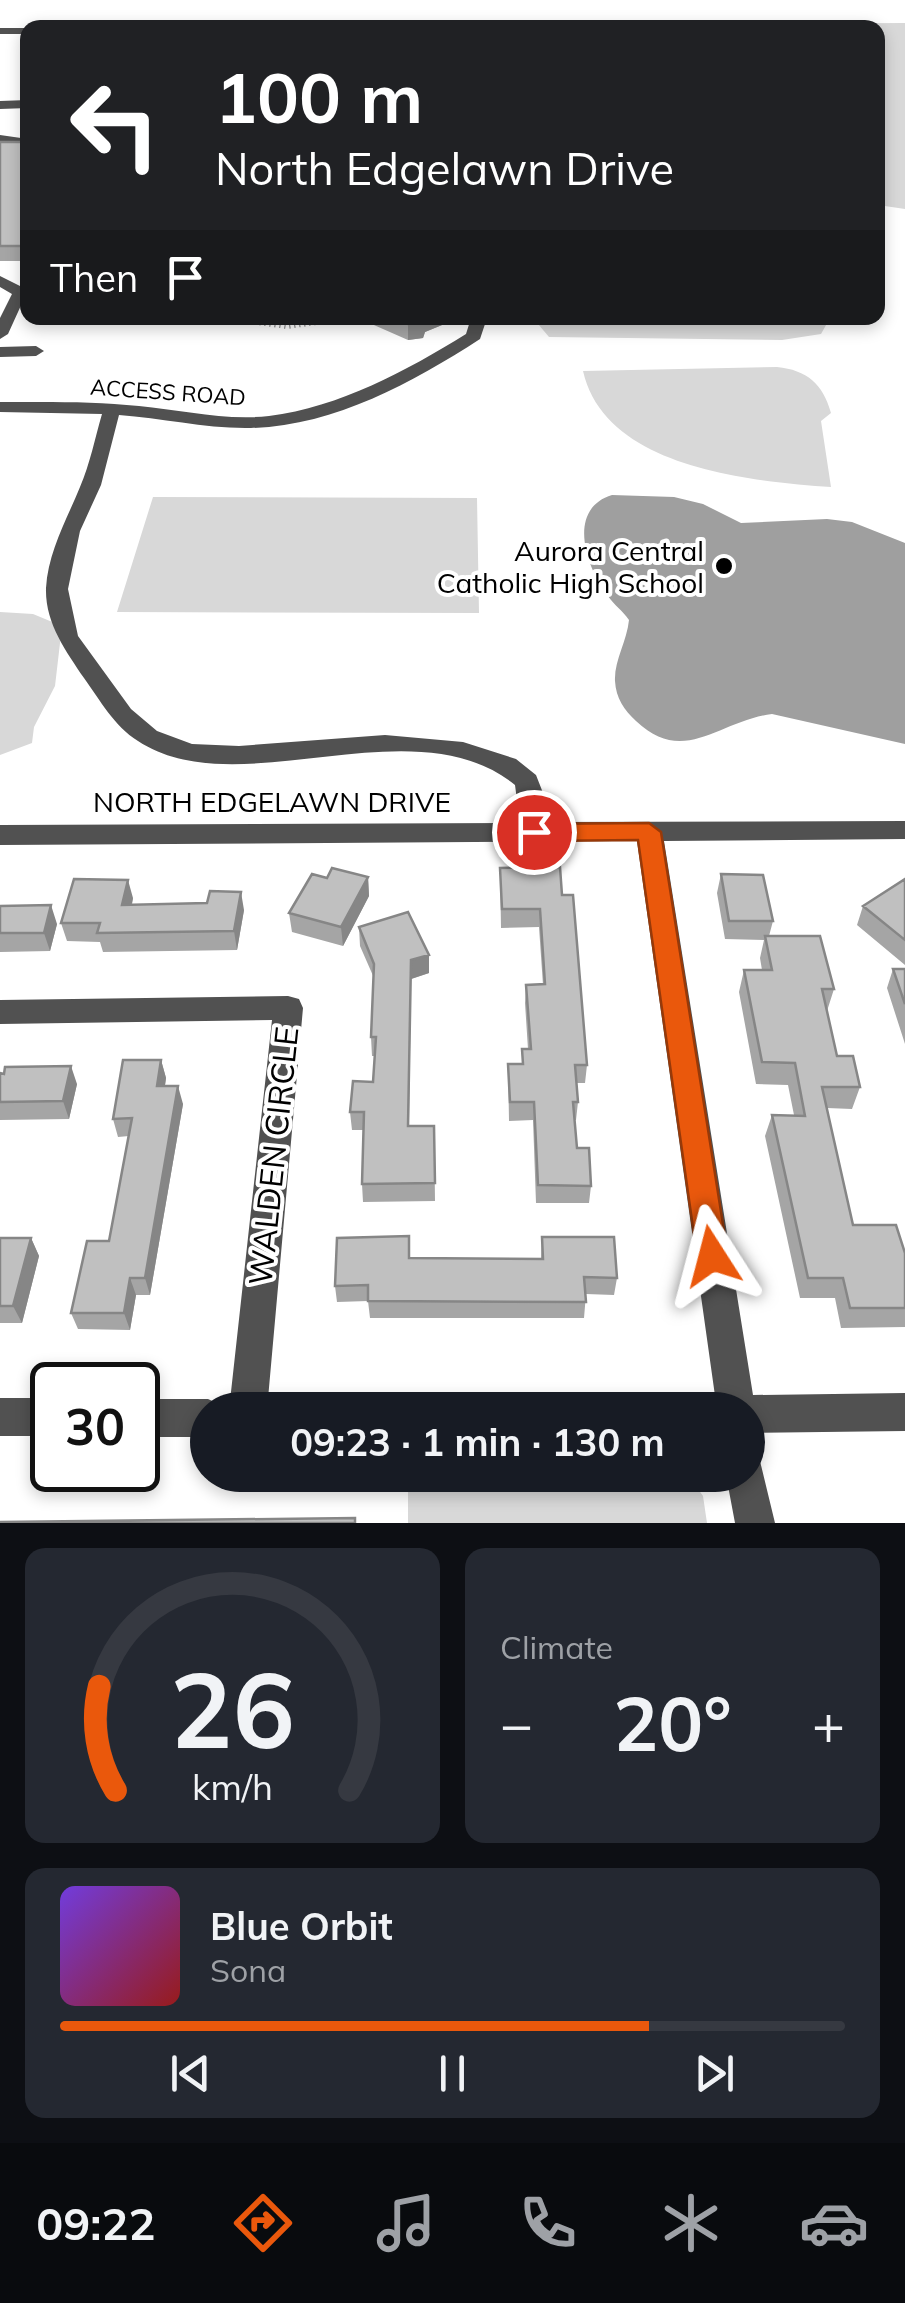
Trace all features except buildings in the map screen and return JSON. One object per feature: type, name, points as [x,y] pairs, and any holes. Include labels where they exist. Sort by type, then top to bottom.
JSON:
[{"type":"street","points":[[0,334],[20,294]]},
{"type":"street","name":"ACCESS ROAD","points":[[0,407],[112,409],[268,421],[306,414],[378,387],[448,354],[474,336],[477,325]]},
{"type":"street","points":[[0,352],[36,352]]},
{"type":"street","points":[[112,409],[90,485],[70,531],[57,589],[67,636],[122,715],[148,737],[190,752],[239,754],[385,743],[463,750],[507,765],[527,781],[534,832]]},
{"type":"street","name":"NORTH EDGELAWN DRIVE","points":[[0,835],[905,830]]},
{"type":"street","points":[[649,832],[733,1392]]},
{"type":"street","name":"WALDEN CIRCLE","points":[[0,1012],[288,1008],[250,1392]]},
{"type":"street","points":[[765,1414],[905,1412]]},
{"type":"street","points":[[0,1417],[30,1417]]},
{"type":"street","points":[[160,1418],[190,1418]]},
{"type":"street","points":[[749,1492],[754,1523]]},
{"type":"shaded area","points":[[885,23],[905,23],[905,209],[885,206]]},
{"type":"shaded area","points":[[539,325],[826,325],[821,334],[782,340],[549,337]]},
{"type":"shaded area","points":[[777,367],[805,375],[818,386],[828,403],[831,413],[821,421],[831,487],[722,473],[650,449],[620,429],[597,404],[583,371]]},
{"type":"shaded area","points":[[612,495],[674,497],[703,504],[741,523],[827,519],[852,522],[905,543],[905,744],[772,714],[686,741],[653,734],[636,721],[621,703],[615,681],[629,620],[600,584],[584,540],[589,513],[598,502]]},
{"type":"shaded area","points":[[153,497],[477,498],[479,613],[117,612]]},
{"type":"shaded area","points":[[0,612],[33,614],[62,626],[55,686],[34,727],[32,743],[0,755]]},
{"type":"shaded area","points":[[408,1492],[700,1492],[707,1523],[408,1523]]},
{"type":"place","name":"Aurora Central Catholic High School","points":[[724,566]]},
{"type":"route","points":[[534,832],[649,832],[712,1256]]}]
